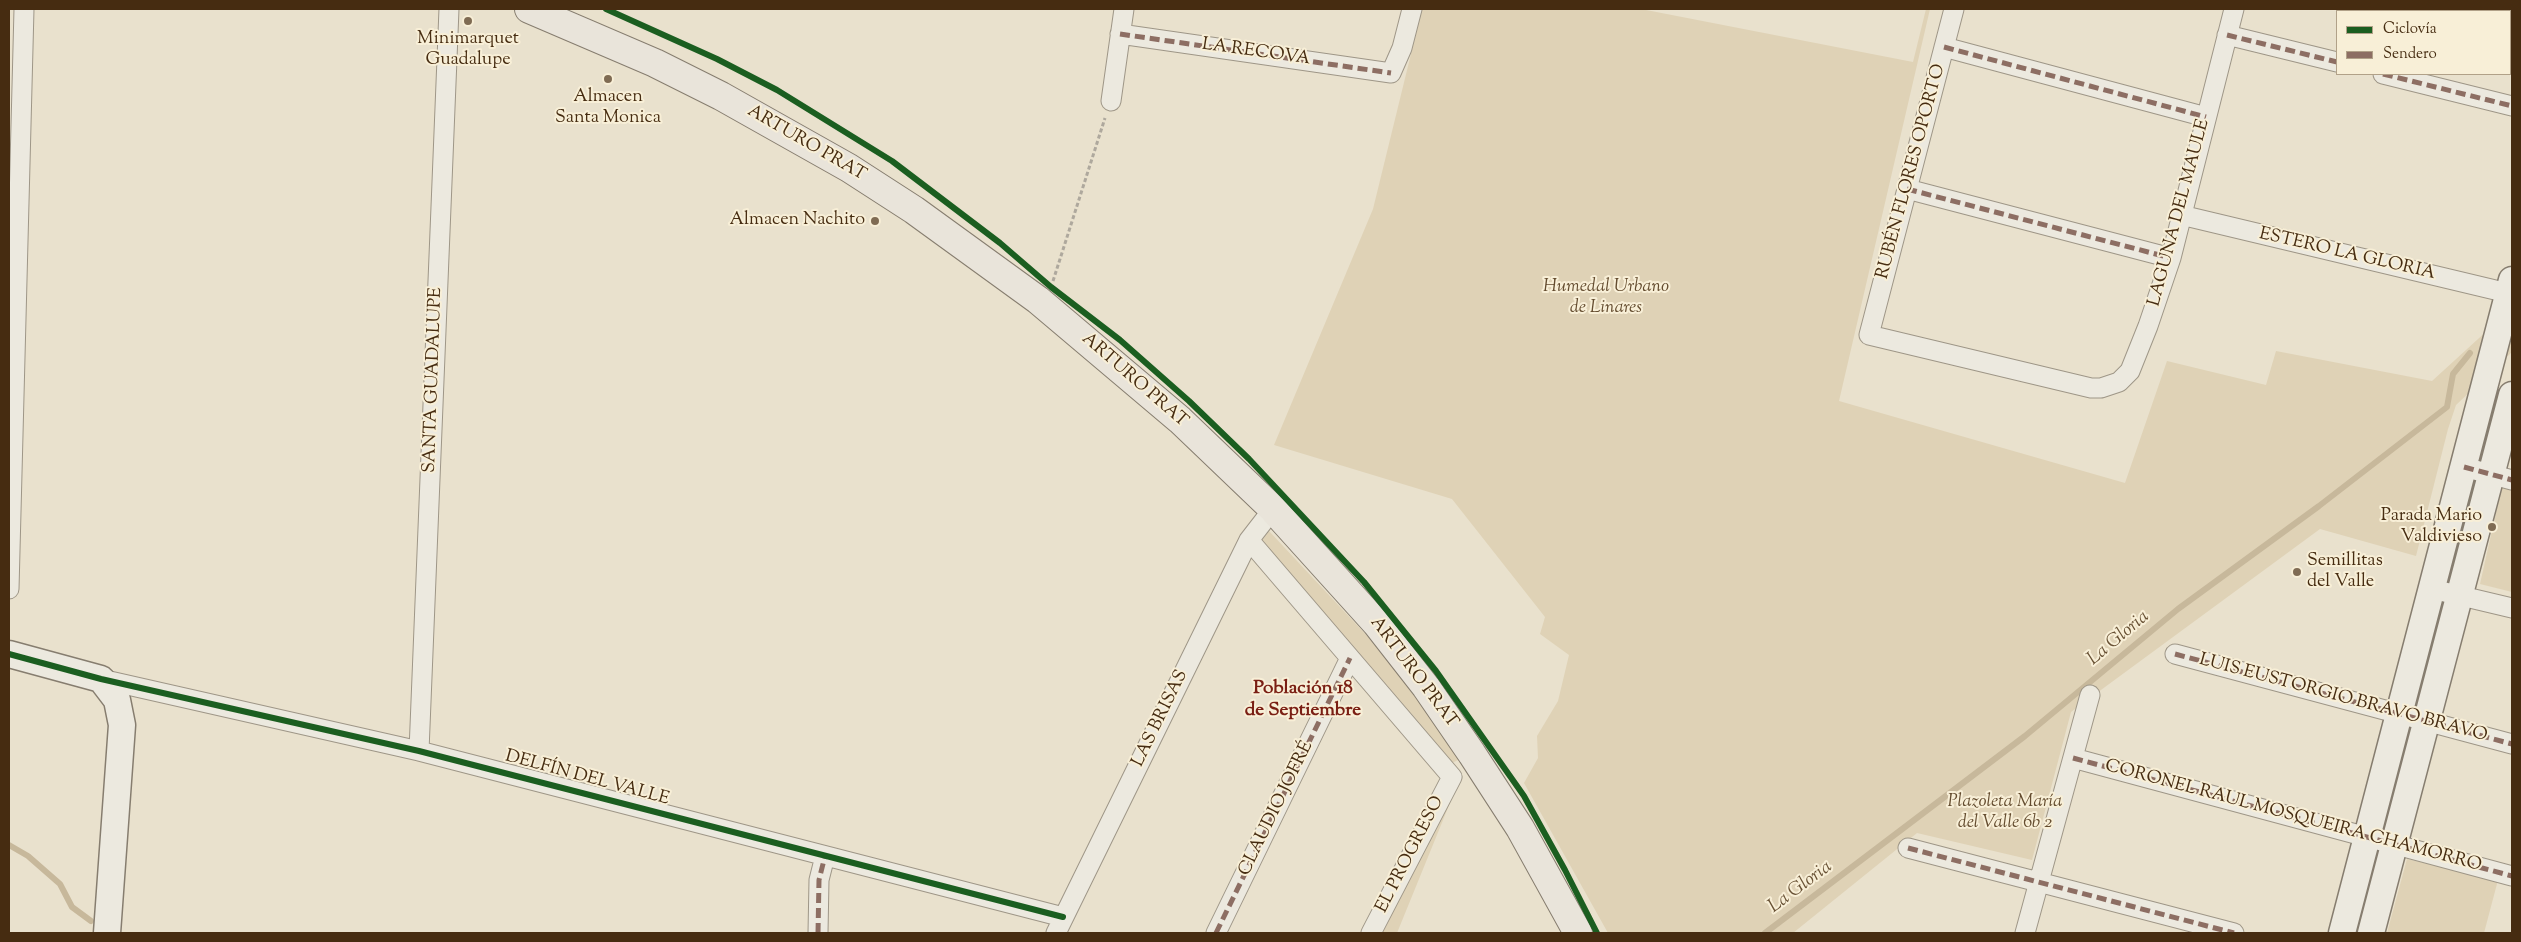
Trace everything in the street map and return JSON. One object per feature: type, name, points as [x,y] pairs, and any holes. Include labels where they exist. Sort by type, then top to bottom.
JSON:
[{"type":"main road","name":"ARTURO PRAT","points":[[528,9],[638,55],[721,96],[802,140],[914,210],[1030,294],[1098,349],[1180,420],[1273,509],[1349,590],[1426,687],[1520,828],[1578,933]]},
{"type":"street","points":[[9,589],[24,9]]},
{"type":"street","name":"SANTA GUADALUPE","points":[[419,751],[449,9]]},
{"type":"street","points":[[1111,101],[1124,9]]},
{"type":"street","name":"LA RECOVA","points":[[1120,34],[1391,73],[1402,48],[1412,9]]},
{"type":"street","name":"RUBÉN FLORES OPORTO","points":[[1954,9],[1869,335],[2091,388]]},
{"type":"street","name":"LAGUNA DEL MAULE","points":[[2091,388],[2112,385],[2130,371],[2170,258],[2234,9]]},
{"type":"street","points":[[2227,35],[2336,62]]},
{"type":"street","points":[[1944,47],[2206,117]]},
{"type":"street","points":[[2387,75],[2512,106]]},
{"type":"street","points":[[1907,188],[2170,258]]},
{"type":"street","name":"ESTERO LA GLORIA","points":[[2182,215],[2511,289]]},
{"type":"street","points":[[2342,933],[2511,289]]},
{"type":"street","points":[[2371,933],[2460,596],[2502,478],[2512,395]]},
{"type":"street","points":[[2464,467],[2502,478]]},
{"type":"street","name":"LAS BRISAS","points":[[1060,925],[1249,540],[1273,509]]},
{"type":"street","name":"ARTURO PRAT","points":[[1249,540],[1452,777]]},
{"type":"street","points":[[2432,589],[2512,608]]},
{"type":"street","points":[[9,654],[101,679],[117,700],[122,725],[107,933]]},
{"type":"street","name":"LUIS EUSTORGIO BRAVO BRAVO","points":[[2175,654],[2512,744]]},
{"type":"street","name":"CLAUDIO JOFRÉ","points":[[1216,933],[1350,658]]},
{"type":"street","name":"DELFÍN DEL VALLE","points":[[101,679],[419,751],[825,856],[1060,925]]},
{"type":"street","points":[[2025,933],[2090,695]]},
{"type":"street","name":"CORONEL RAUL MOSQUEIRA CHAMORRO","points":[[2073,758],[2512,876]]},
{"type":"street","name":"EL PROGRESO","points":[[1371,933],[1452,777]]},
{"type":"street","points":[[1908,848],[2234,933]]},
{"type":"street","points":[[818,933],[819,880],[825,856]]},
{"type":"path","points":[[1044,280],[1051,286],[1111,101]]},
{"type":"green space","name":"Humedal Urbano de Linares","points":[[1422,9],[1641,9],[1913,62],[1926,9],[1930,9],[1839,401],[2125,483],[2167,361],[2266,385],[2276,351],[2432,381],[2512,308],[2512,352],[2456,405],[2448,429],[2416,556],[2320,529],[2071,712],[2032,860],[1917,833],[1793,933],[1608,933],[1524,783],[1538,758],[1537,736],[1558,701],[1569,655],[1540,634],[1545,617],[1452,499],[1274,445],[1373,209]]},
{"type":"green space","points":[[2502,486],[2512,488],[2512,592],[2480,584]]},
{"type":"green space","points":[[1269,531],[1385,655],[1460,759],[1452,763],[1261,542]]},
{"type":"green space","points":[[1452,798],[1397,933],[1379,933]]},
{"type":"green space","points":[[2407,859],[2498,880],[2484,933],[2387,933]]},
{"type":"waterway","name":"La Gloria","points":[[1765,933],[2025,736],[2178,609],[2319,506],[2447,407],[2453,374],[2470,353]]},
{"type":"waterway","points":[[9,845],[28,856],[60,884],[72,907],[91,921]]},
{"type":"marked path","points":[[1120,34],[1391,73]]},
{"type":"marked path","points":[[2227,35],[2336,62]]},
{"type":"marked path","points":[[1944,47],[2206,117]]},
{"type":"marked path","points":[[2387,75],[2512,106]]},
{"type":"marked path","points":[[1907,189],[2171,258]]},
{"type":"marked path","points":[[2464,467],[2512,480]]},
{"type":"marked path","points":[[2175,654],[2512,744]]},
{"type":"marked path","points":[[1216,933],[1350,658]]},
{"type":"marked path","points":[[2073,758],[2512,876]]},
{"type":"marked path","points":[[1908,848],[2234,933]]},
{"type":"marked path","points":[[818,933],[819,880],[825,856]]},
{"type":"cycle path","points":[[606,9],[717,59],[777,90],[892,161],[1000,243],[1051,287],[1120,340],[1189,401],[1249,459],[1364,582],[1436,671],[1524,796],[1597,933]]},
{"type":"cycle path","points":[[9,654],[101,679],[419,751],[1063,917]]},
{"type":"place","name":"Minimarquet Guadalupe","points":[[468,21]]},
{"type":"place","name":"Almacen Santa Monica","points":[[608,79]]},
{"type":"place","name":"Almacen Nachito","points":[[875,221]]},
{"type":"place","name":"Parada Mario Valdivieso","points":[[2492,527]]},
{"type":"place","name":"Semillitas del Valle","points":[[2297,572]]},
{"type":"district","name":"Población 18 de Septiembre","points":[[1303,701]]},
{"type":"park label","name":"Plazoleta María del Valle 6b 2","points":[[2005,813]]}]
